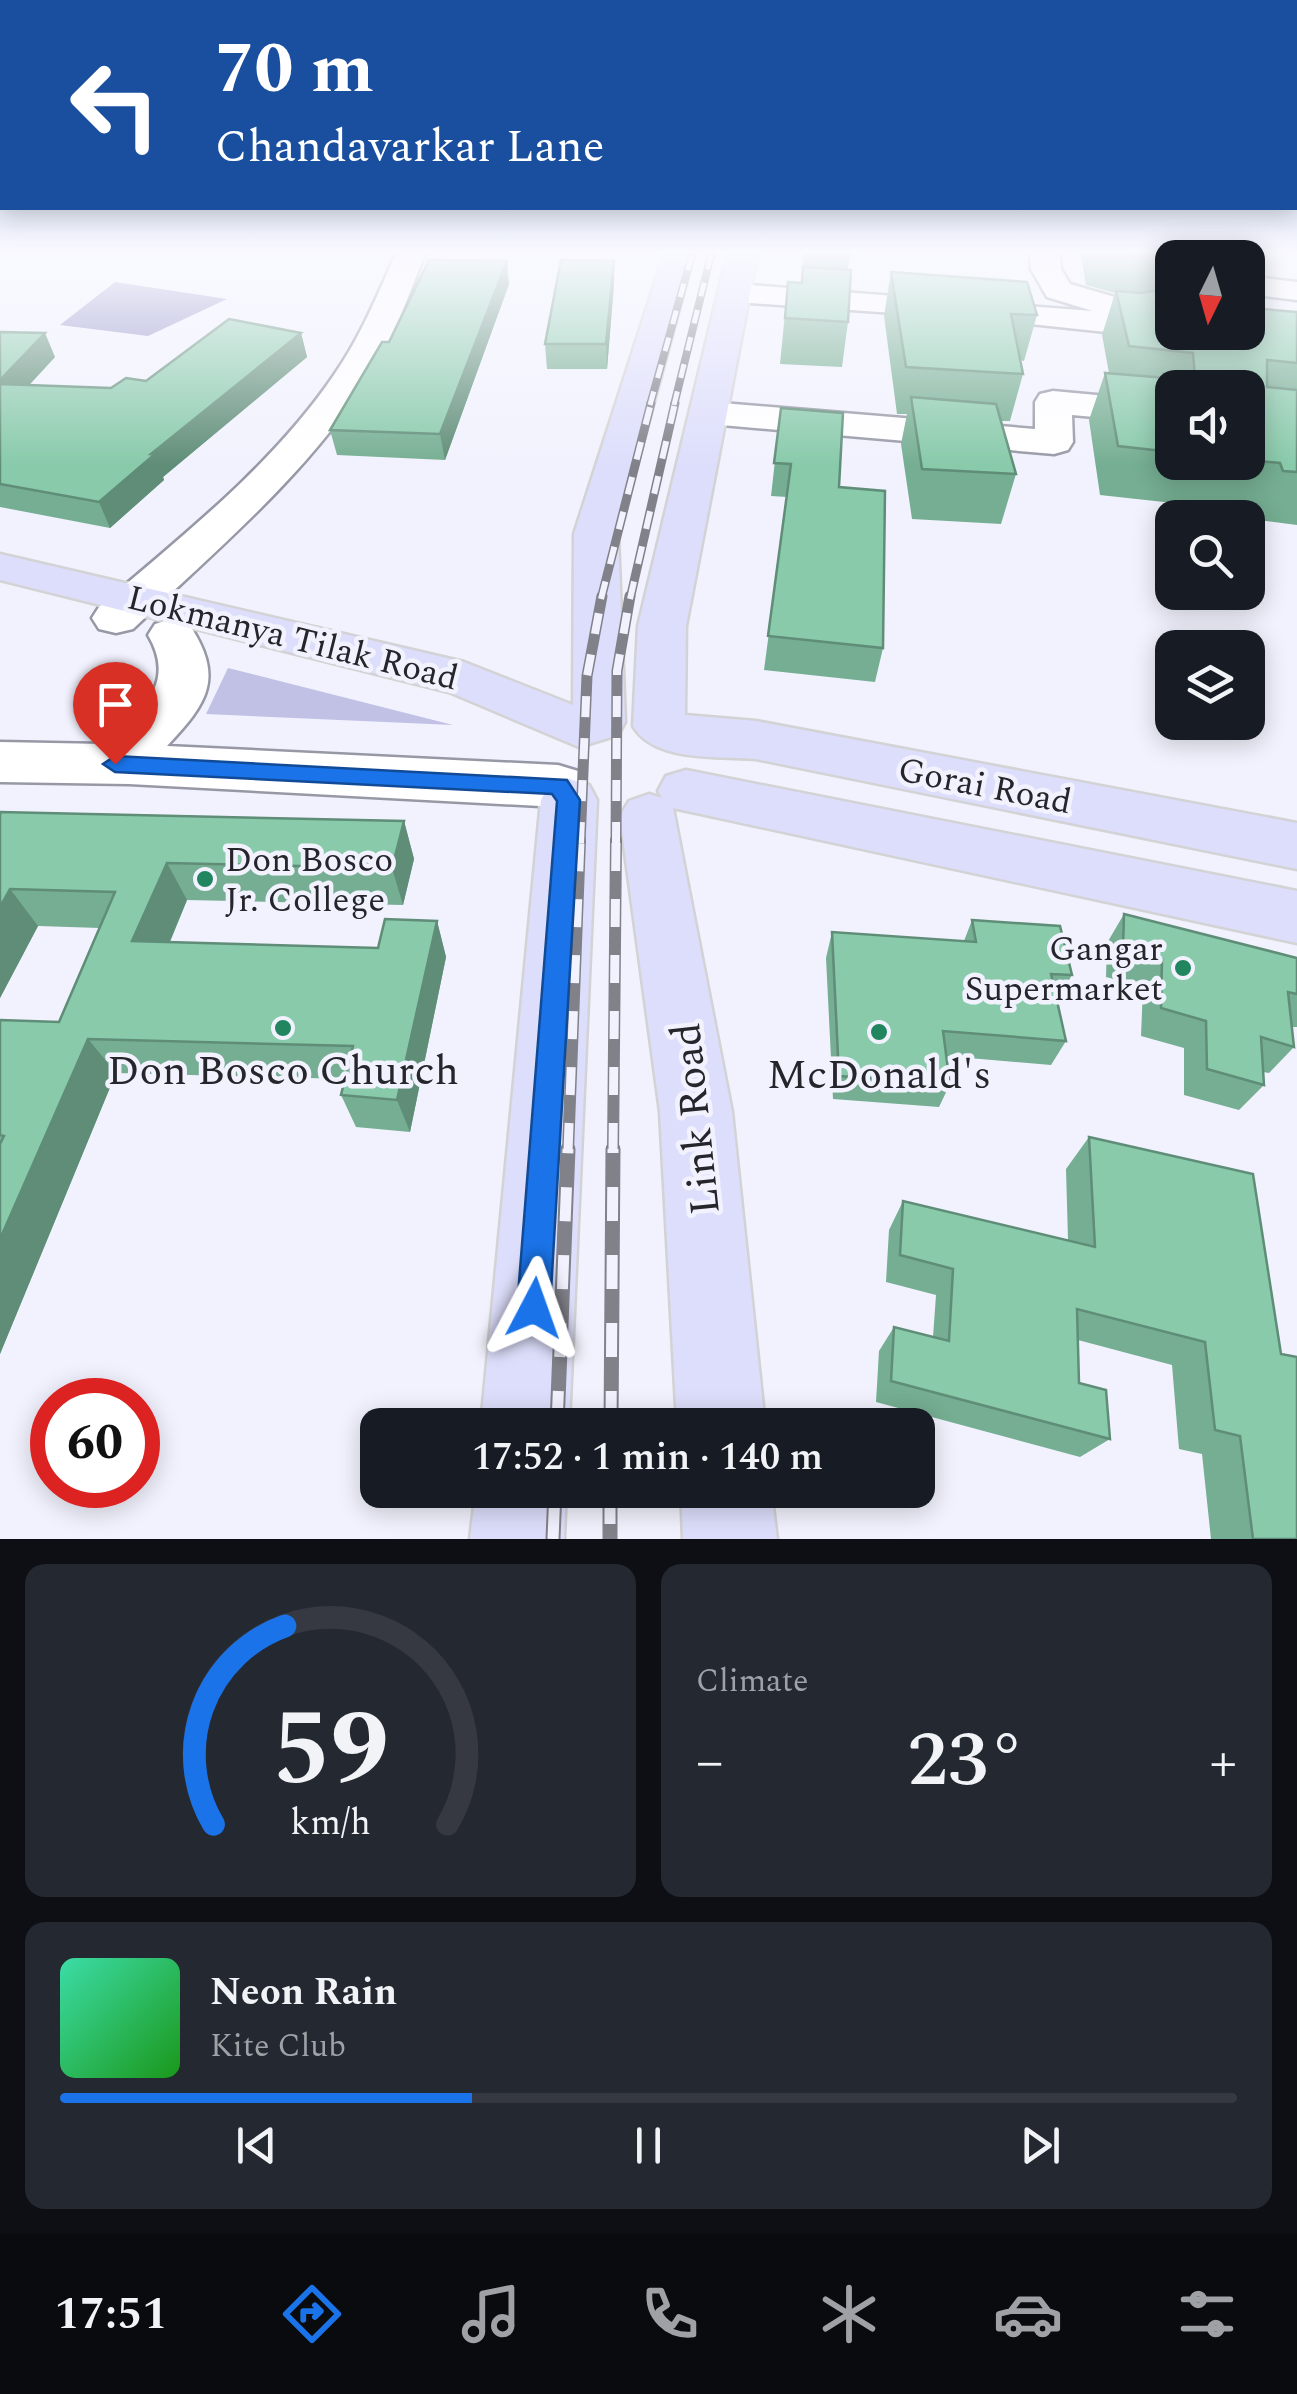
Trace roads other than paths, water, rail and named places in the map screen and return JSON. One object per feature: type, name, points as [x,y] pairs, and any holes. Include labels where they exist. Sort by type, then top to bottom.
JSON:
[{"type":"main road","points":[[526,1408],[571,756],[596,534],[659,323]]},
{"type":"main road","points":[[666,729],[658,656],[662,626],[730,323]]},
{"type":"main road","name":"Lokmanya Tilak Road","points":[[0,568],[118,605],[172,635],[571,756]]},
{"type":"main road","name":"Lokmanya Tilak Road","points":[[0,590],[118,605],[464,679],[571,756]]},
{"type":"main road","name":"Gorai Road","points":[[1297,846],[756,740],[666,729],[640,720],[571,756],[604,818],[668,804],[1297,916]]},
{"type":"main road","name":"Link Road","points":[[666,729],[692,760],[668,804],[720,1408]]},
{"type":"main road","points":[[518,1539],[520,1508]]},
{"type":"main road","points":[[727,1508],[730,1539]]},
{"type":"street","points":[[118,605],[292,418],[357,323]]},
{"type":"street","points":[[118,605],[269,476],[317,422],[380,323]]},
{"type":"street","points":[[1114,323],[1145,323]]},
{"type":"street","points":[[710,414],[1054,442],[1053,402],[1155,411]]},
{"type":"street","points":[[133,747],[184,686],[188,663],[184,648],[172,635]]},
{"type":"street","points":[[0,726],[133,747]]},
{"type":"street","points":[[0,762],[133,747],[571,756]]},
{"type":"railway","points":[[650,405],[673,323]]},
{"type":"railway","points":[[674,405],[694,323]]},
{"type":"railway","points":[[601,599],[651,403]]},
{"type":"railway","points":[[630,599],[675,403]]},
{"type":"railway","points":[[580,843],[587,676],[602,596]]},
{"type":"railway","points":[[616,843],[617,671],[630,596]]},
{"type":"railway","points":[[568,1151],[580,840]]},
{"type":"railway","points":[[613,1151],[616,840]]},
{"type":"railway","points":[[558,1408],[568,1149]]},
{"type":"railway","points":[[611,1408],[613,1149]]},
{"type":"railway","points":[[553,1539],[554,1508]]},
{"type":"railway","points":[[610,1508],[610,1539]]},
{"type":"place","name":"Don Bosco Jr. College","points":[[205,879]]},
{"type":"place","name":"Gangar Supermarket","points":[[1183,968]]},
{"type":"place","name":"Don Bosco Church","points":[[283,1028]]},
{"type":"place","name":"McDonald's","points":[[879,1032]]}]
